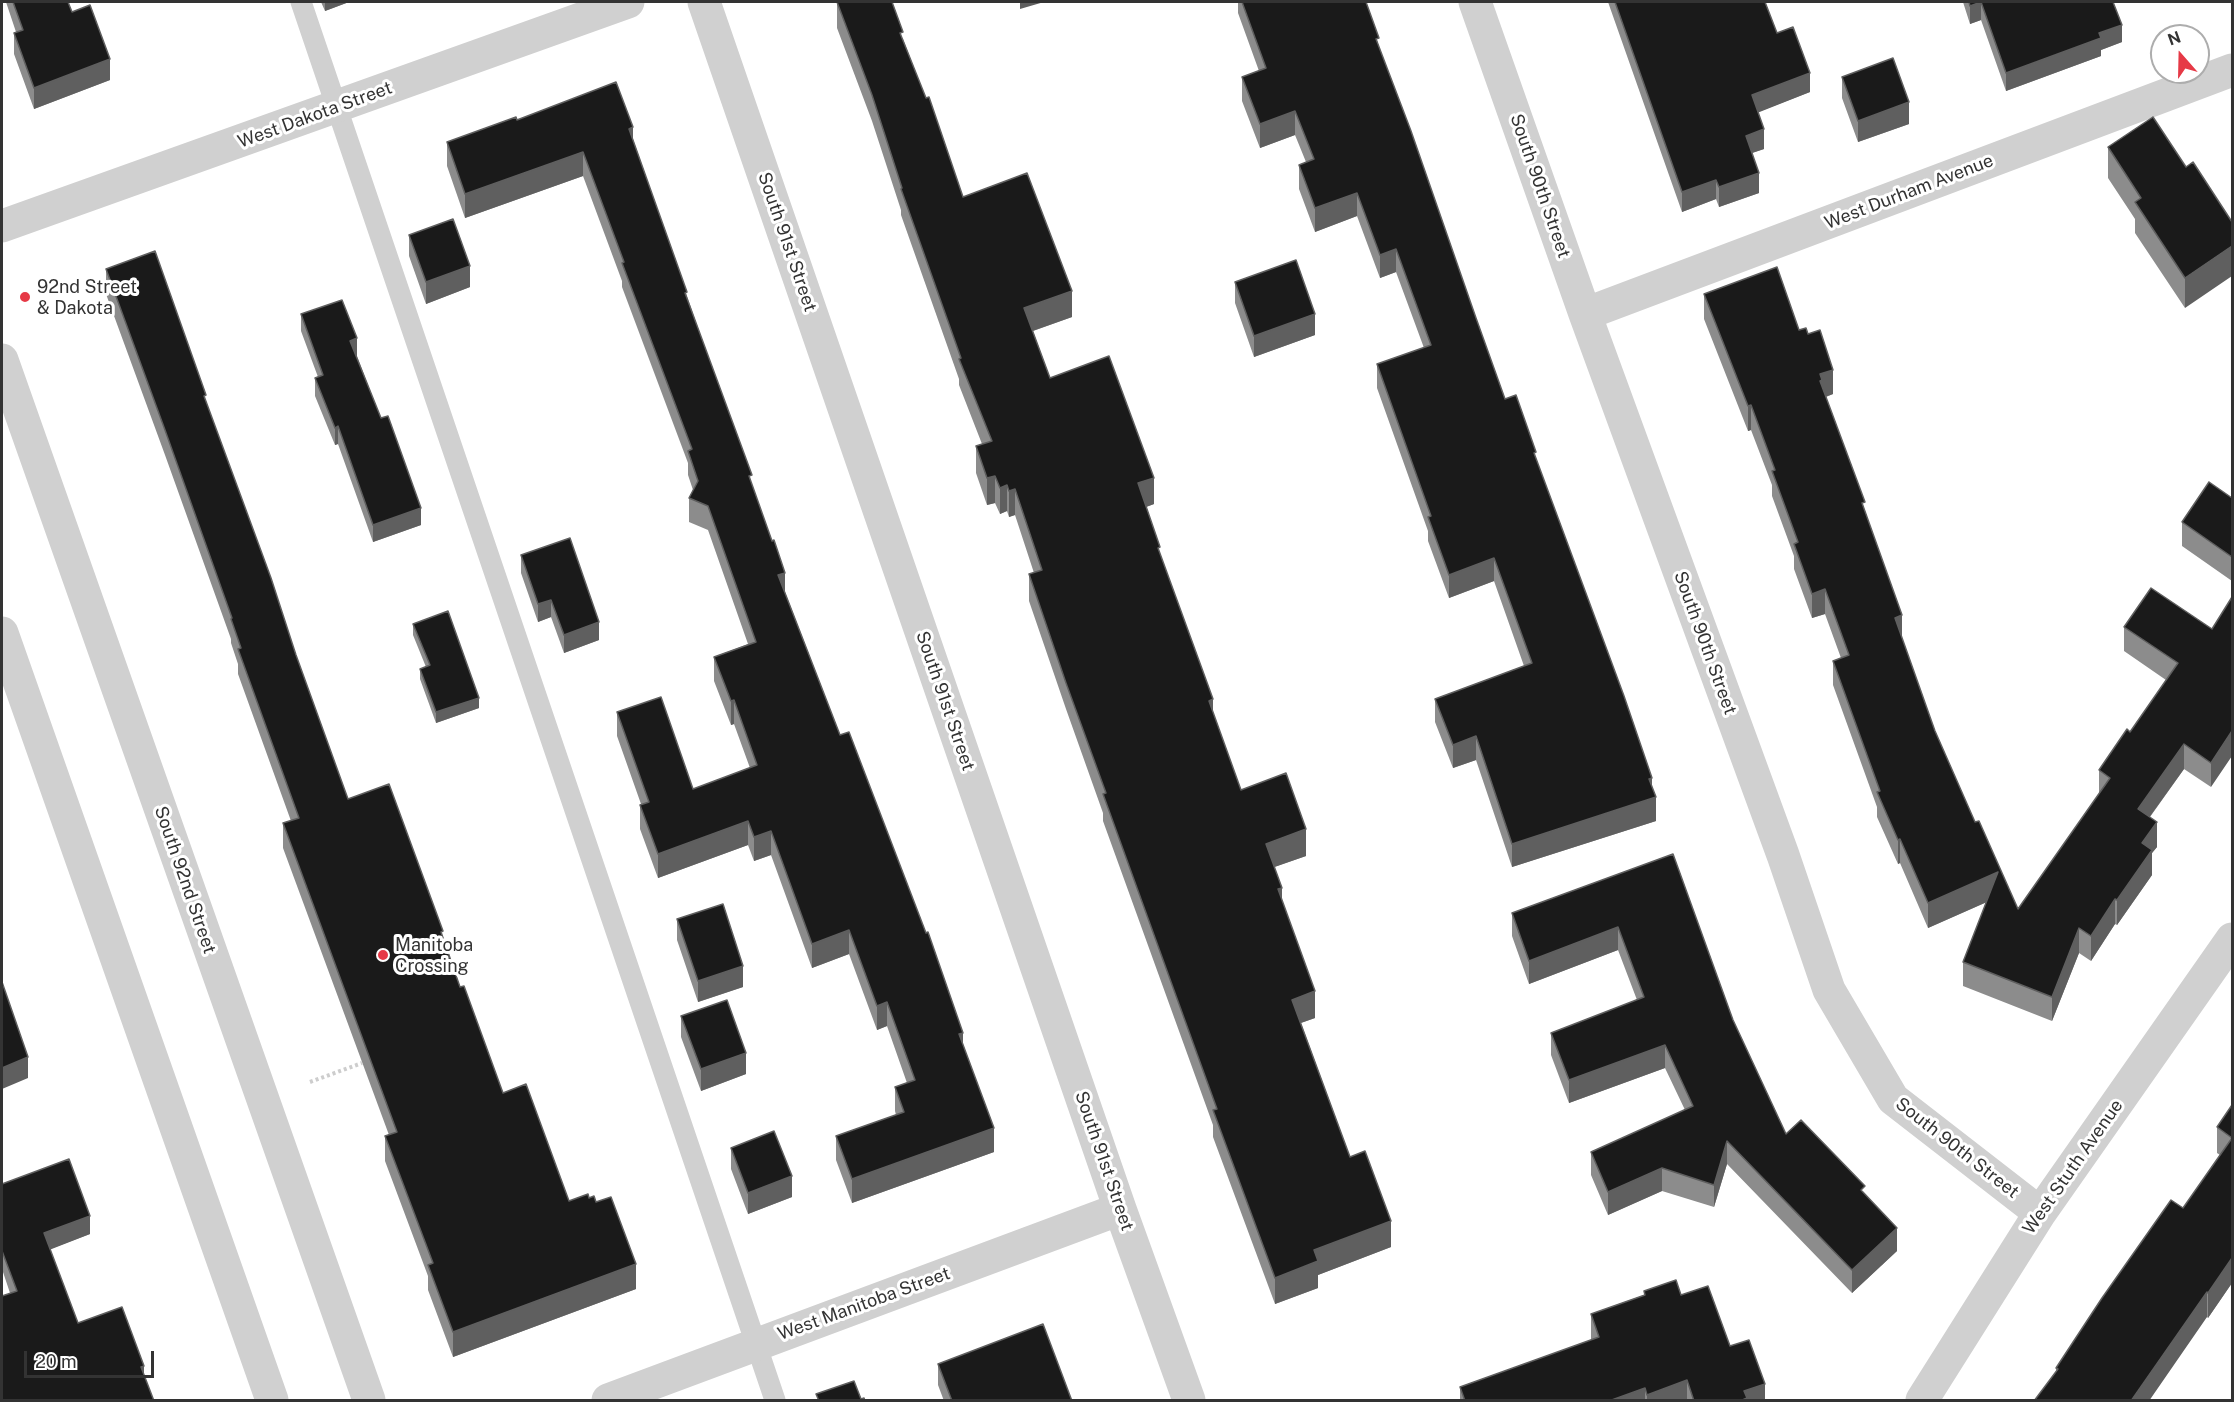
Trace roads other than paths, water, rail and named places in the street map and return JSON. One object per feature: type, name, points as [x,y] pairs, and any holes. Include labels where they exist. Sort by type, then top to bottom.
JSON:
[{"type":"street","name":"West Dakota Street","points":[[2,226],[628,2]]},
{"type":"street","name":"South 91st Street","points":[[705,2],[1120,1209],[1189,1401]]},
{"type":"street","name":"South 90th Street","points":[[1475,2],[1585,314],[1783,855],[1829,990],[1893,1099],[2040,1212]]},
{"type":"street","name":"West Durham Avenue","points":[[1585,314],[2232,70]]},
{"type":"street","name":"South 92nd Street","points":[[2,360],[369,1401]]},
{"type":"street","points":[[2,633],[272,1401]]},
{"type":"street","name":"West Stuth Avenue","points":[[1922,1401],[2040,1212],[2232,939]]},
{"type":"street","name":"West Manitoba Street","points":[[608,1401],[1120,1209]]},
{"type":"lane","points":[[301,2],[339,107],[775,1401]]},
{"type":"place","name":"92nd Street & Dakota","points":[[25,297]]},
{"type":"place","name":"Manitoba Crossing","points":[[383,955]]}]
